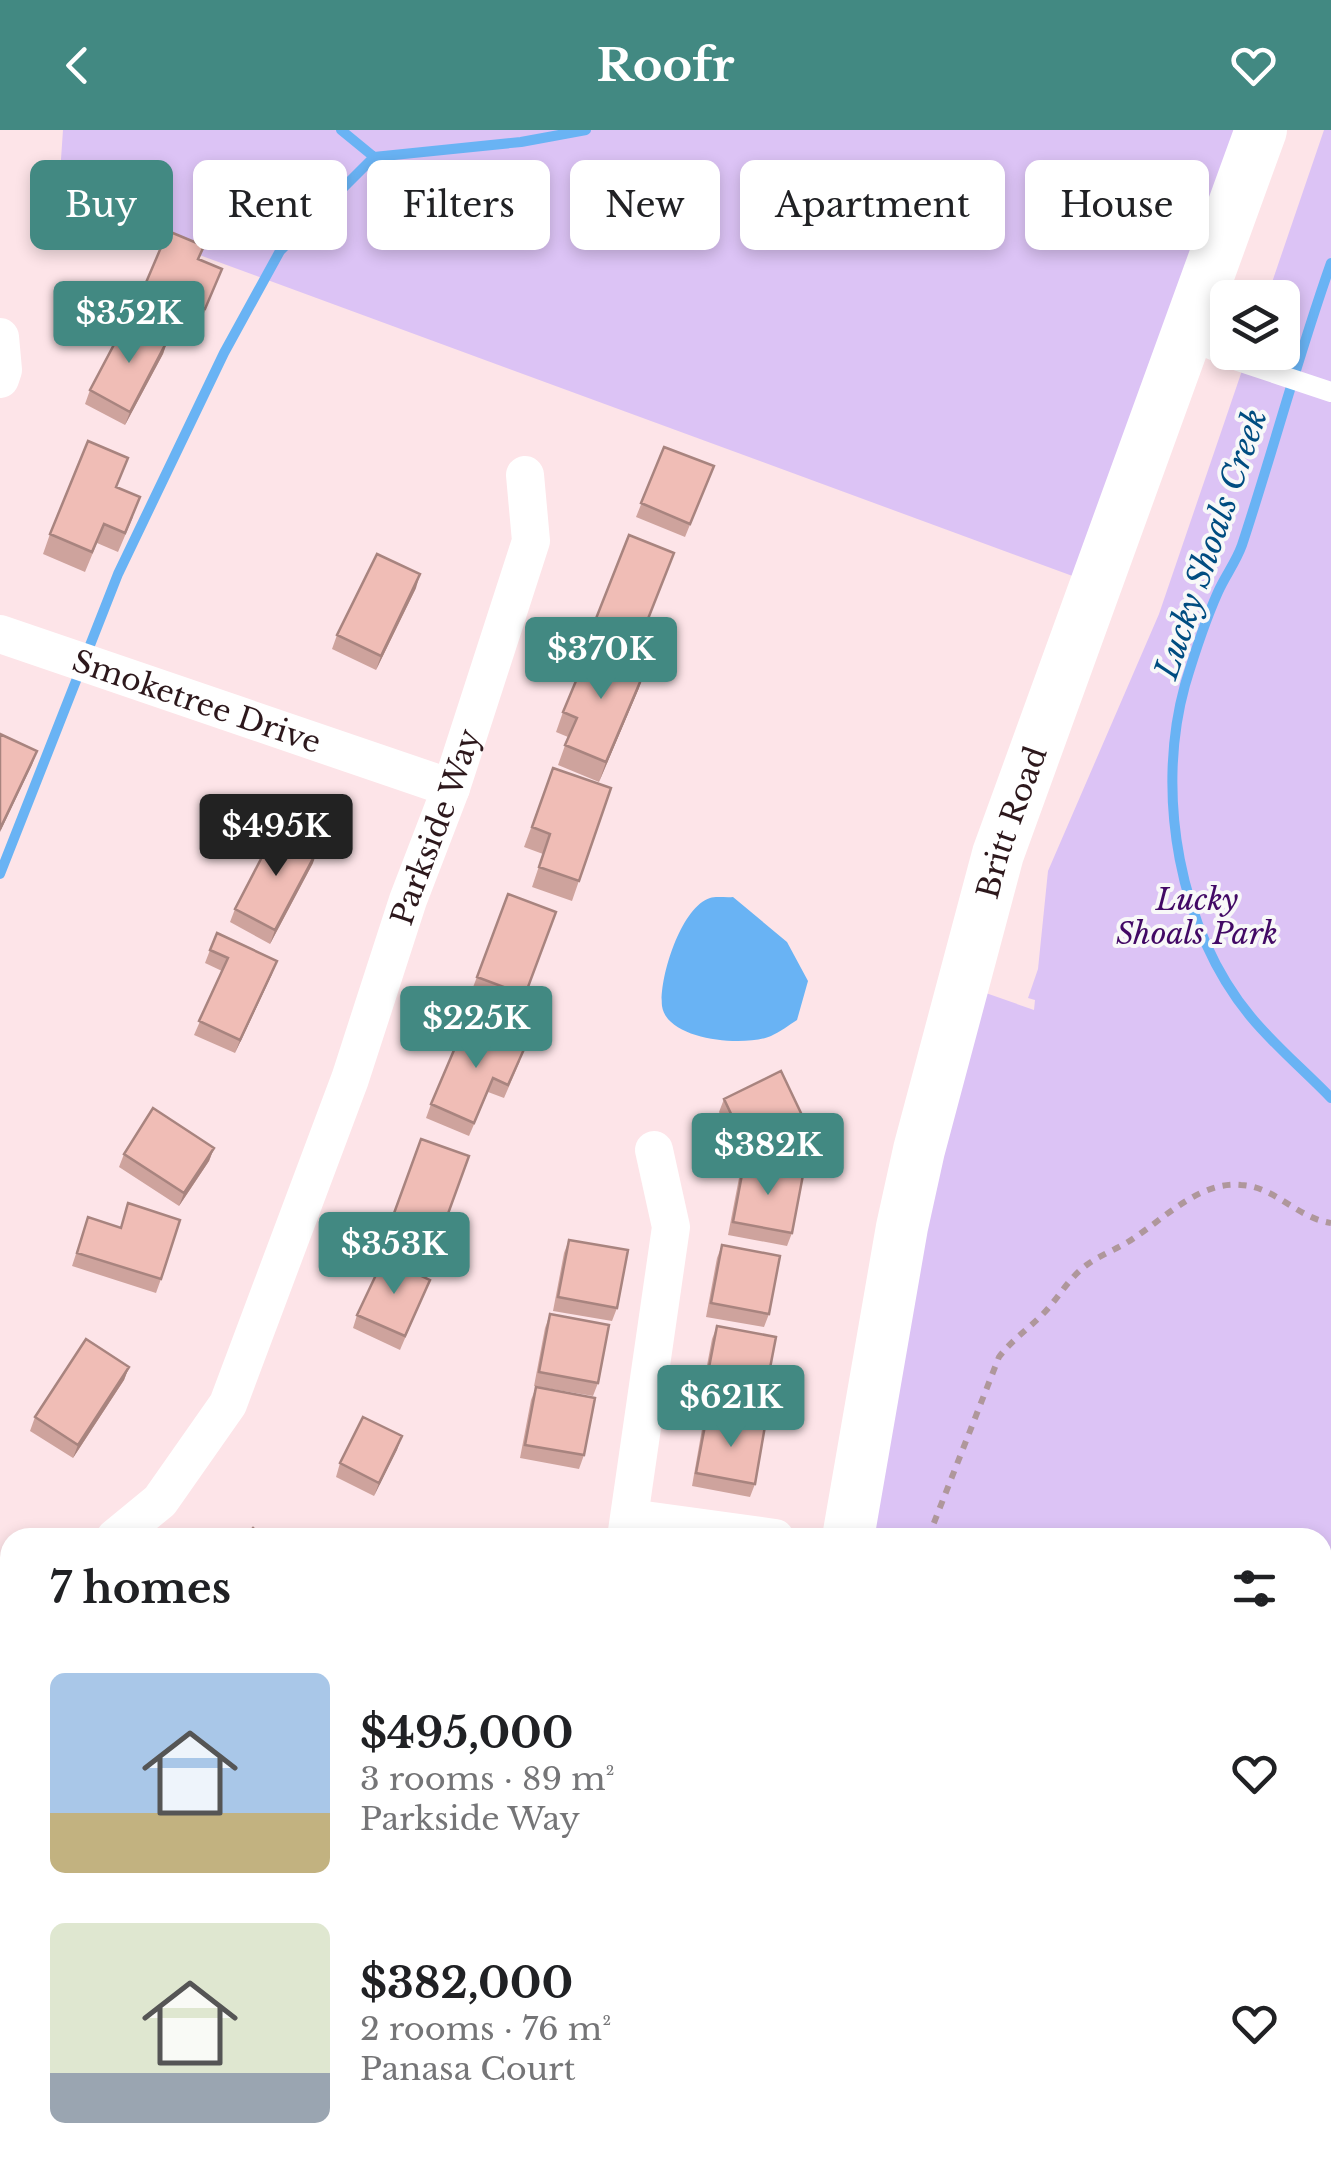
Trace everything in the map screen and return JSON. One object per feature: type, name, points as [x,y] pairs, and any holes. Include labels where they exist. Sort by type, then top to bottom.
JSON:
[{"type":"street","name":"Britt Road","points":[[850,1528],[914,1169],[998,854],[1261,130]]},
{"type":"street","points":[[0,338],[0,379]]},
{"type":"street","name":"Parkside Way","points":[[126,1528],[160,1501],[228,1404],[350,1079],[531,542],[525,476]]},
{"type":"street","name":"Smoketree Drive","points":[[0,634],[451,788]]},
{"type":"street","points":[[628,1528],[671,1227],[654,1150]]},
{"type":"lane","points":[[1186,338],[1235,360],[1331,392]]},
{"type":"path","points":[[932,1528],[999,1358],[1090,1262],[1212,1188],[1239,1184],[1268,1190],[1315,1220],[1331,1223]]},
{"type":"green space","points":[[63,130],[1241,130],[1209,218],[1209,160],[1025,160],[1025,250],[1197,250],[1078,578],[173,245],[173,160],[61,160]]},
{"type":"green space","name":"Lucky Shoals Park","points":[[1324,130],[1331,130],[1331,1528],[847,1528],[943,978],[1034,1010],[1035,1000],[1028,998],[1038,969],[1048,871],[1159,614],[1242,370],[1300,370],[1300,280],[1273,280]]},
{"type":"water","points":[[733,897],[787,942],[808,981],[797,1020],[774,1034],[744,1041],[692,1034],[667,1018],[662,1006],[668,962],[690,915],[710,898]]},
{"type":"building","points":[[173,233],[193,241],[193,250],[202,250],[198,259],[222,269],[205,309],[186,302],[174,331],[133,313],[160,250],[173,250]]},
{"type":"building","points":[[127,320],[167,341],[130,412],[90,390]]},
{"type":"building","points":[[88,441],[128,458],[116,487],[140,497],[125,533],[104,524],[92,552],[50,534]]},
{"type":"building","points":[[664,447],[714,466],[690,524],[641,503]]},
{"type":"building","points":[[629,535],[674,553],[640,639],[595,621]]},
{"type":"building","points":[[377,554],[420,574],[381,656],[337,635]]},
{"type":"building","points":[[591,645],[646,668],[606,762],[565,745],[577,718],[563,712]]},
{"type":"building","points":[[0,734],[37,751],[0,829]]},
{"type":"building","points":[[553,768],[611,788],[579,881],[539,867],[550,834],[532,827]]},
{"type":"building","points":[[277,828],[318,849],[275,930],[235,909]]},
{"type":"building","points":[[508,894],[556,912],[525,995],[477,977]]},
{"type":"building","points":[[217,933],[277,961],[240,1040],[199,1021],[228,958],[210,950]]},
{"type":"building","points":[[466,1022],[525,1047],[508,1085],[493,1078],[474,1123],[431,1104]]},
{"type":"building","points":[[781,1071],[809,1130],[752,1158],[724,1099]]},
{"type":"building","points":[[153,1108],[214,1148],[184,1193],[124,1154]]},
{"type":"building","points":[[421,1139],[469,1156],[437,1244],[389,1227]]},
{"type":"building","points":[[744,1164],[803,1175],[792,1233],[733,1222]]},
{"type":"building","points":[[128,1203],[180,1220],[161,1279],[77,1253],[88,1217],[121,1228]]},
{"type":"building","points":[[569,1240],[628,1250],[617,1308],[558,1297]]},
{"type":"building","points":[[722,1245],[780,1256],[769,1314],[711,1303]]},
{"type":"building","points":[[384,1258],[430,1280],[405,1336],[357,1315]]},
{"type":"building","points":[[550,1314],[609,1325],[598,1383],[539,1372]]},
{"type":"building","points":[[717,1326],[776,1337],[765,1394],[706,1383]]},
{"type":"building","points":[[86,1339],[129,1367],[78,1445],[35,1417]]},
{"type":"building","points":[[536,1387],[595,1398],[584,1455],[525,1445]]},
{"type":"building","points":[[707,1415],[765,1426],[755,1484],[696,1473]]},
{"type":"building","points":[[363,1417],[402,1436],[379,1483],[340,1463]]},
{"type":"waterway","points":[[341,130],[374,157],[521,142],[586,130]]},
{"type":"waterway","points":[[0,874],[118,574],[224,353],[280,251],[374,157]]},
{"type":"waterway","name":"Lucky Shoals Creek","points":[[1331,263],[1242,545],[1213,603],[1188,674],[1176,727],[1173,770],[1180,859],[1206,944],[1251,1017],[1331,1098]]}]
